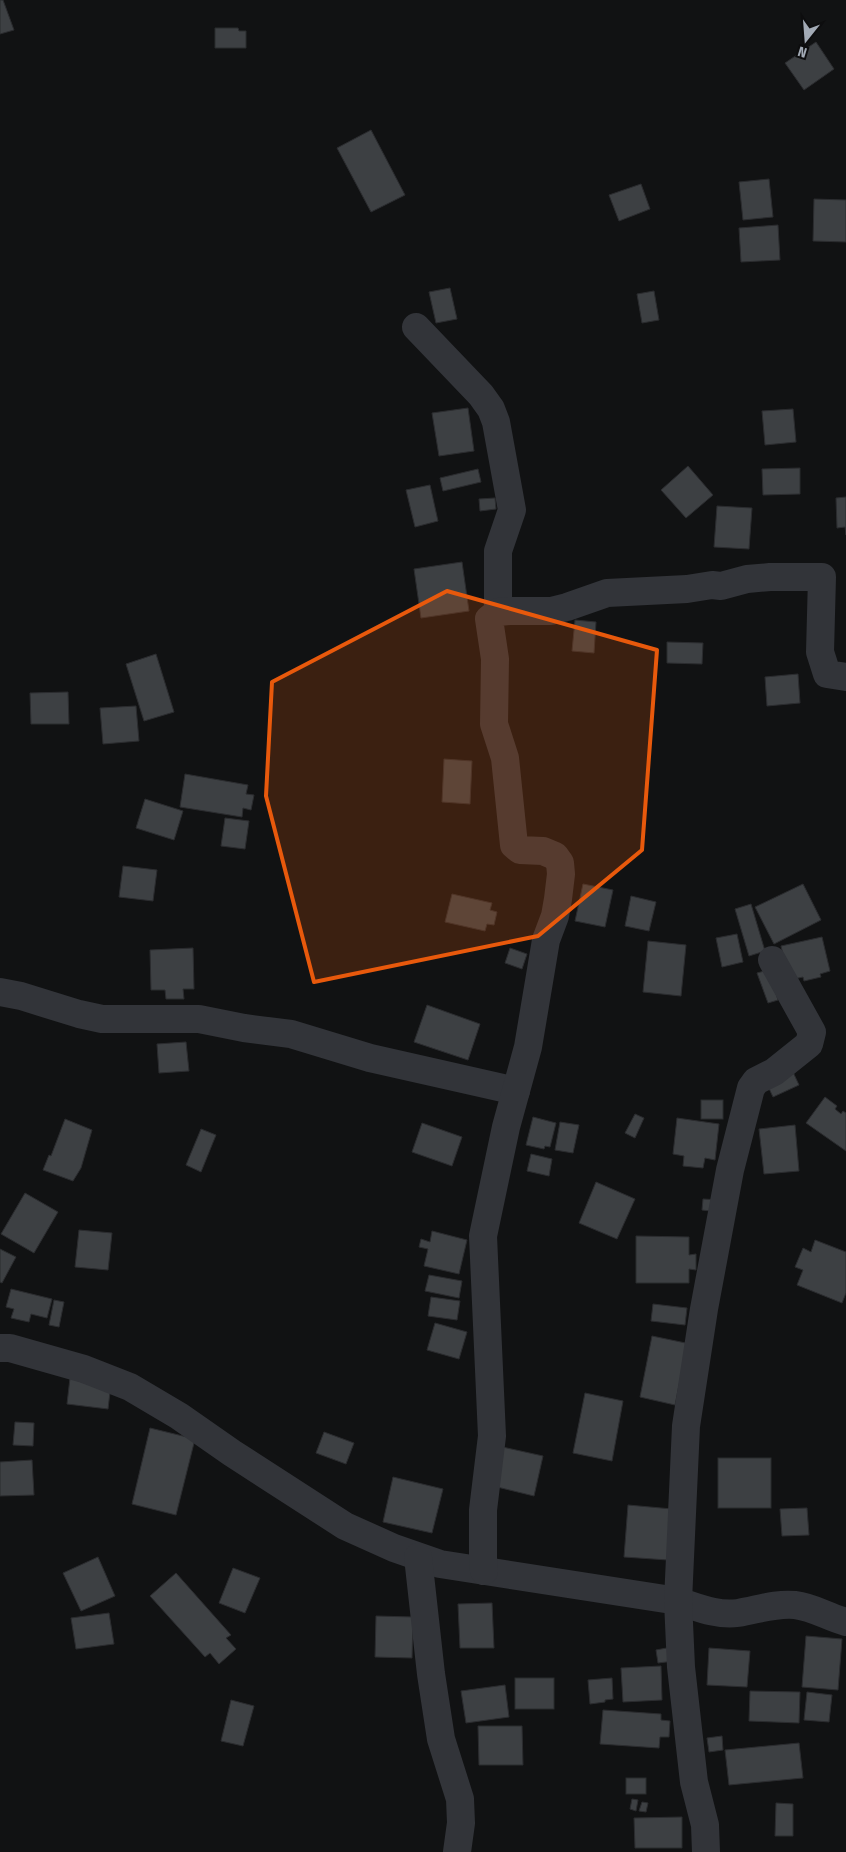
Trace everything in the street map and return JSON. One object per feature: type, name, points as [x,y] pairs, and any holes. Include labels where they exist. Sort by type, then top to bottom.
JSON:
[{"type":"street","points":[[416,327],[481,395],[491,409],[496,422],[512,510],[498,551],[498,612]]},
{"type":"street","points":[[484,1571],[483,1510],[492,1436],[483,1236],[495,1176],[528,1047],[546,940],[555,916],[558,899],[560,863],[555,856],[543,851],[520,850],[514,845],[504,758],[494,724],[495,659],[489,619],[498,612],[551,611],[607,593],[687,589],[712,585],[721,586],[747,579],[770,576],[822,577],[820,652],[827,674],[846,677]]},
{"type":"street","points":[[706,1852],[705,1825],[692,1772],[681,1667],[678,1601],[686,1426],[704,1309],[730,1170],[751,1088],[756,1081],[774,1072],[809,1044],[811,1039],[812,1032],[772,960]]},
{"type":"street","points":[[0,992],[21,996],[102,1019],[199,1019],[244,1028],[291,1034],[370,1058],[516,1091]]},
{"type":"street","points":[[0,1348],[10,1348],[84,1369],[130,1386],[179,1416],[232,1453],[345,1526],[394,1548],[440,1564],[678,1601],[712,1612],[737,1613],[764,1606],[794,1605],[812,1608],[846,1622]]},
{"type":"street","points":[[418,1556],[430,1674],[441,1739],[460,1799],[461,1823],[457,1852]]},
{"type":"highlighted area","points":[[447,591],[657,650],[642,850],[538,936],[314,982],[266,796],[272,682]]},
{"type":"building","points":[[0,0],[3,0],[14,30],[0,34]]},
{"type":"building","points":[[215,28],[238,28],[239,31],[246,31],[246,48],[215,48]]},
{"type":"building","points":[[816,42],[834,69],[804,90],[785,63]]},
{"type":"building","points":[[371,130],[405,195],[371,212],[337,148]]},
{"type":"building","points":[[769,179],[773,217],[743,220],[739,182]]},
{"type":"building","points":[[641,184],[650,209],[619,221],[609,195]]},
{"type":"building","points":[[814,199],[846,200],[846,242],[813,241]]},
{"type":"building","points":[[778,225],[780,260],[741,262],[739,228]]},
{"type":"building","points":[[450,288],[457,319],[436,323],[429,292]]},
{"type":"building","points":[[654,291],[659,320],[642,323],[637,294]]},
{"type":"building","points":[[468,408],[474,451],[439,456],[432,413]]},
{"type":"building","points":[[793,409],[796,442],[765,445],[762,411]]},
{"type":"building","points":[[688,466],[713,495],[686,518],[661,490]]},
{"type":"building","points":[[800,468],[800,494],[763,495],[762,469]]},
{"type":"building","points":[[478,469],[481,482],[443,491],[440,478]]},
{"type":"building","points":[[430,485],[438,521],[415,527],[406,490]]},
{"type":"building","points":[[846,497],[846,535],[845,527],[837,528],[836,498]]},
{"type":"building","points":[[495,498],[496,509],[480,511],[479,499]]},
{"type":"building","points":[[717,506],[752,508],[749,549],[714,547]]},
{"type":"building","points":[[462,562],[469,611],[421,618],[414,569]]},
{"type":"building","points":[[575,620],[596,622],[594,653],[572,651]]},
{"type":"building","points":[[667,642],[703,643],[702,664],[667,663]]},
{"type":"building","points":[[156,654],[174,712],[144,721],[126,664]]},
{"type":"building","points":[[798,674],[800,703],[767,706],[765,677]]},
{"type":"building","points":[[68,692],[69,724],[31,724],[30,693]]},
{"type":"building","points":[[136,706],[139,741],[103,744],[100,708]]},
{"type":"building","points":[[444,759],[472,761],[470,804],[442,802]]},
{"type":"building","points":[[185,774],[248,785],[246,794],[254,795],[251,810],[243,808],[242,817],[180,807]]},
{"type":"building","points":[[145,799],[183,811],[174,840],[136,828]]},
{"type":"building","points":[[225,818],[249,821],[245,849],[221,846]]},
{"type":"building","points":[[123,866],[157,870],[153,901],[119,897]]},
{"type":"building","points":[[583,884],[613,890],[605,927],[575,921]]},
{"type":"building","points":[[803,884],[821,920],[774,944],[755,907]]},
{"type":"building","points":[[452,894],[492,903],[490,910],[497,912],[494,925],[487,924],[485,931],[445,922]]},
{"type":"building","points":[[631,896],[656,902],[649,931],[625,926]]},
{"type":"building","points":[[751,904],[765,951],[749,956],[735,909]]},
{"type":"building","points":[[737,934],[743,962],[722,967],[716,938]]},
{"type":"building","points":[[822,937],[830,971],[820,974],[821,977],[804,981],[803,977],[789,980],[781,946]]},
{"type":"building","points":[[648,941],[686,945],[681,996],[643,992]]},
{"type":"building","points":[[193,948],[194,989],[183,989],[184,999],[166,999],[165,990],[151,990],[150,950]]},
{"type":"building","points":[[510,948],[527,954],[522,969],[505,963]]},
{"type":"building","points":[[768,970],[778,1000],[768,1003],[757,973]]},
{"type":"building","points":[[427,1005],[480,1024],[468,1060],[414,1042]]},
{"type":"building","points":[[186,1042],[189,1071],[159,1073],[157,1044]]},
{"type":"building","points":[[792,1070],[799,1085],[773,1097],[766,1082]]},
{"type":"building","points":[[825,1097],[837,1106],[835,1109],[841,1114],[843,1111],[846,1113],[846,1151],[806,1123]]},
{"type":"building","points":[[701,1100],[723,1100],[723,1119],[701,1119]]},
{"type":"building","points":[[635,1114],[644,1118],[635,1138],[625,1133]]},
{"type":"building","points":[[533,1117],[556,1123],[550,1147],[545,1146],[544,1149],[526,1145]]},
{"type":"building","points":[[677,1118],[719,1124],[715,1160],[705,1158],[703,1168],[683,1166],[684,1156],[673,1154]]},
{"type":"building","points":[[65,1119],[92,1130],[81,1168],[73,1181],[43,1170],[49,1155],[51,1156]]},
{"type":"building","points":[[560,1122],[579,1125],[573,1153],[555,1150]]},
{"type":"building","points":[[422,1123],[462,1137],[452,1166],[412,1152]]},
{"type":"building","points":[[795,1125],[799,1171],[764,1174],[759,1129]]},
{"type":"building","points":[[201,1129],[216,1135],[201,1172],[186,1165]]},
{"type":"building","points":[[531,1154],[552,1159],[549,1176],[527,1171]]},
{"type":"building","points":[[596,1182],[635,1199],[617,1239],[579,1223]]},
{"type":"building","points":[[25,1193],[58,1212],[34,1253],[1,1234]]},
{"type":"building","points":[[703,1199],[720,1200],[718,1212],[702,1210]]},
{"type":"building","points":[[79,1230],[112,1233],[108,1270],[75,1267]]},
{"type":"building","points":[[432,1231],[467,1240],[459,1274],[424,1266],[428,1249],[419,1247],[421,1239],[430,1242]]},
{"type":"building","points":[[636,1236],[689,1237],[689,1255],[696,1254],[696,1270],[689,1269],[689,1283],[636,1283]]},
{"type":"building","points":[[815,1240],[846,1252],[846,1293],[842,1303],[797,1285],[803,1270],[795,1267],[803,1248],[811,1252]]},
{"type":"building","points":[[0,1249],[16,1257],[2,1283],[0,1282]]},
{"type":"building","points":[[429,1275],[462,1281],[459,1298],[425,1291]]},
{"type":"building","points":[[11,1289],[52,1299],[47,1318],[31,1314],[29,1322],[11,1318],[14,1309],[6,1307]]},
{"type":"building","points":[[431,1297],[460,1301],[457,1320],[428,1316]]},
{"type":"building","points":[[54,1300],[64,1302],[59,1327],[49,1325]]},
{"type":"building","points":[[653,1304],[687,1308],[685,1325],[651,1321]]},
{"type":"building","points":[[435,1323],[467,1332],[459,1359],[427,1350]]},
{"type":"building","points":[[652,1336],[700,1346],[684,1360],[675,1405],[640,1397]]},
{"type":"building","points":[[70,1378],[110,1392],[108,1409],[67,1404]]},
{"type":"building","points":[[585,1393],[623,1401],[612,1461],[573,1453]]},
{"type":"building","points":[[15,1422],[34,1423],[33,1446],[13,1445]]},
{"type":"building","points":[[150,1428],[195,1439],[176,1515],[132,1504]]},
{"type":"building","points":[[324,1432],[354,1443],[346,1464],[316,1453]]},
{"type":"building","points":[[498,1446],[543,1456],[534,1496],[489,1485]]},
{"type":"building","points":[[718,1458],[771,1458],[771,1508],[718,1508]]},
{"type":"building","points":[[32,1460],[34,1495],[0,1496],[0,1462]]},
{"type":"building","points":[[393,1477],[443,1489],[432,1533],[383,1522]]},
{"type":"building","points":[[628,1505],[672,1509],[668,1560],[624,1557]]},
{"type":"building","points":[[807,1508],[809,1535],[782,1536],[780,1509]]},
{"type":"building","points":[[98,1557],[115,1596],[81,1611],[63,1573]]},
{"type":"building","points":[[233,1568],[260,1578],[245,1613],[219,1603]]},
{"type":"building","points":[[176,1573],[231,1635],[226,1638],[236,1649],[219,1664],[210,1653],[205,1657],[150,1596]]},
{"type":"building","points":[[492,1603],[494,1648],[460,1648],[458,1604]]},
{"type":"building","points":[[109,1613],[114,1644],[76,1649],[71,1618]]},
{"type":"building","points":[[376,1616],[413,1617],[412,1658],[375,1657]]},
{"type":"building","points":[[806,1636],[842,1639],[838,1690],[802,1687]]},
{"type":"building","points":[[672,1647],[674,1661],[658,1663],[656,1650]]},
{"type":"building","points":[[709,1648],[750,1651],[747,1687],[707,1685]]},
{"type":"building","points":[[661,1666],[662,1700],[623,1702],[621,1668]]},
{"type":"building","points":[[515,1678],[554,1678],[554,1709],[515,1709]]},
{"type":"building","points":[[612,1678],[613,1699],[590,1704],[588,1680]]},
{"type":"building","points":[[505,1685],[509,1717],[466,1723],[461,1691]]},
{"type":"building","points":[[750,1691],[800,1692],[799,1723],[749,1721]]},
{"type":"building","points":[[807,1692],[832,1695],[829,1722],[804,1720]]},
{"type":"building","points":[[231,1700],[254,1706],[243,1746],[221,1741]]},
{"type":"building","points":[[603,1710],[661,1714],[661,1720],[670,1721],[669,1737],[660,1737],[659,1748],[600,1744]]},
{"type":"building","points":[[478,1726],[522,1726],[523,1765],[479,1765]]},
{"type":"building","points":[[722,1736],[723,1750],[709,1752],[707,1738]]},
{"type":"building","points":[[799,1743],[803,1778],[729,1785],[725,1750]]},
{"type":"building","points":[[626,1778],[646,1778],[646,1794],[626,1794]]},
{"type":"building","points":[[632,1799],[638,1800],[636,1811],[630,1809]]},
{"type":"building","points":[[642,1802],[648,1803],[646,1812],[639,1811]]},
{"type":"building","points":[[776,1803],[793,1804],[793,1836],[775,1836]]},
{"type":"building","points":[[682,1817],[682,1848],[635,1848],[634,1818]]}]
